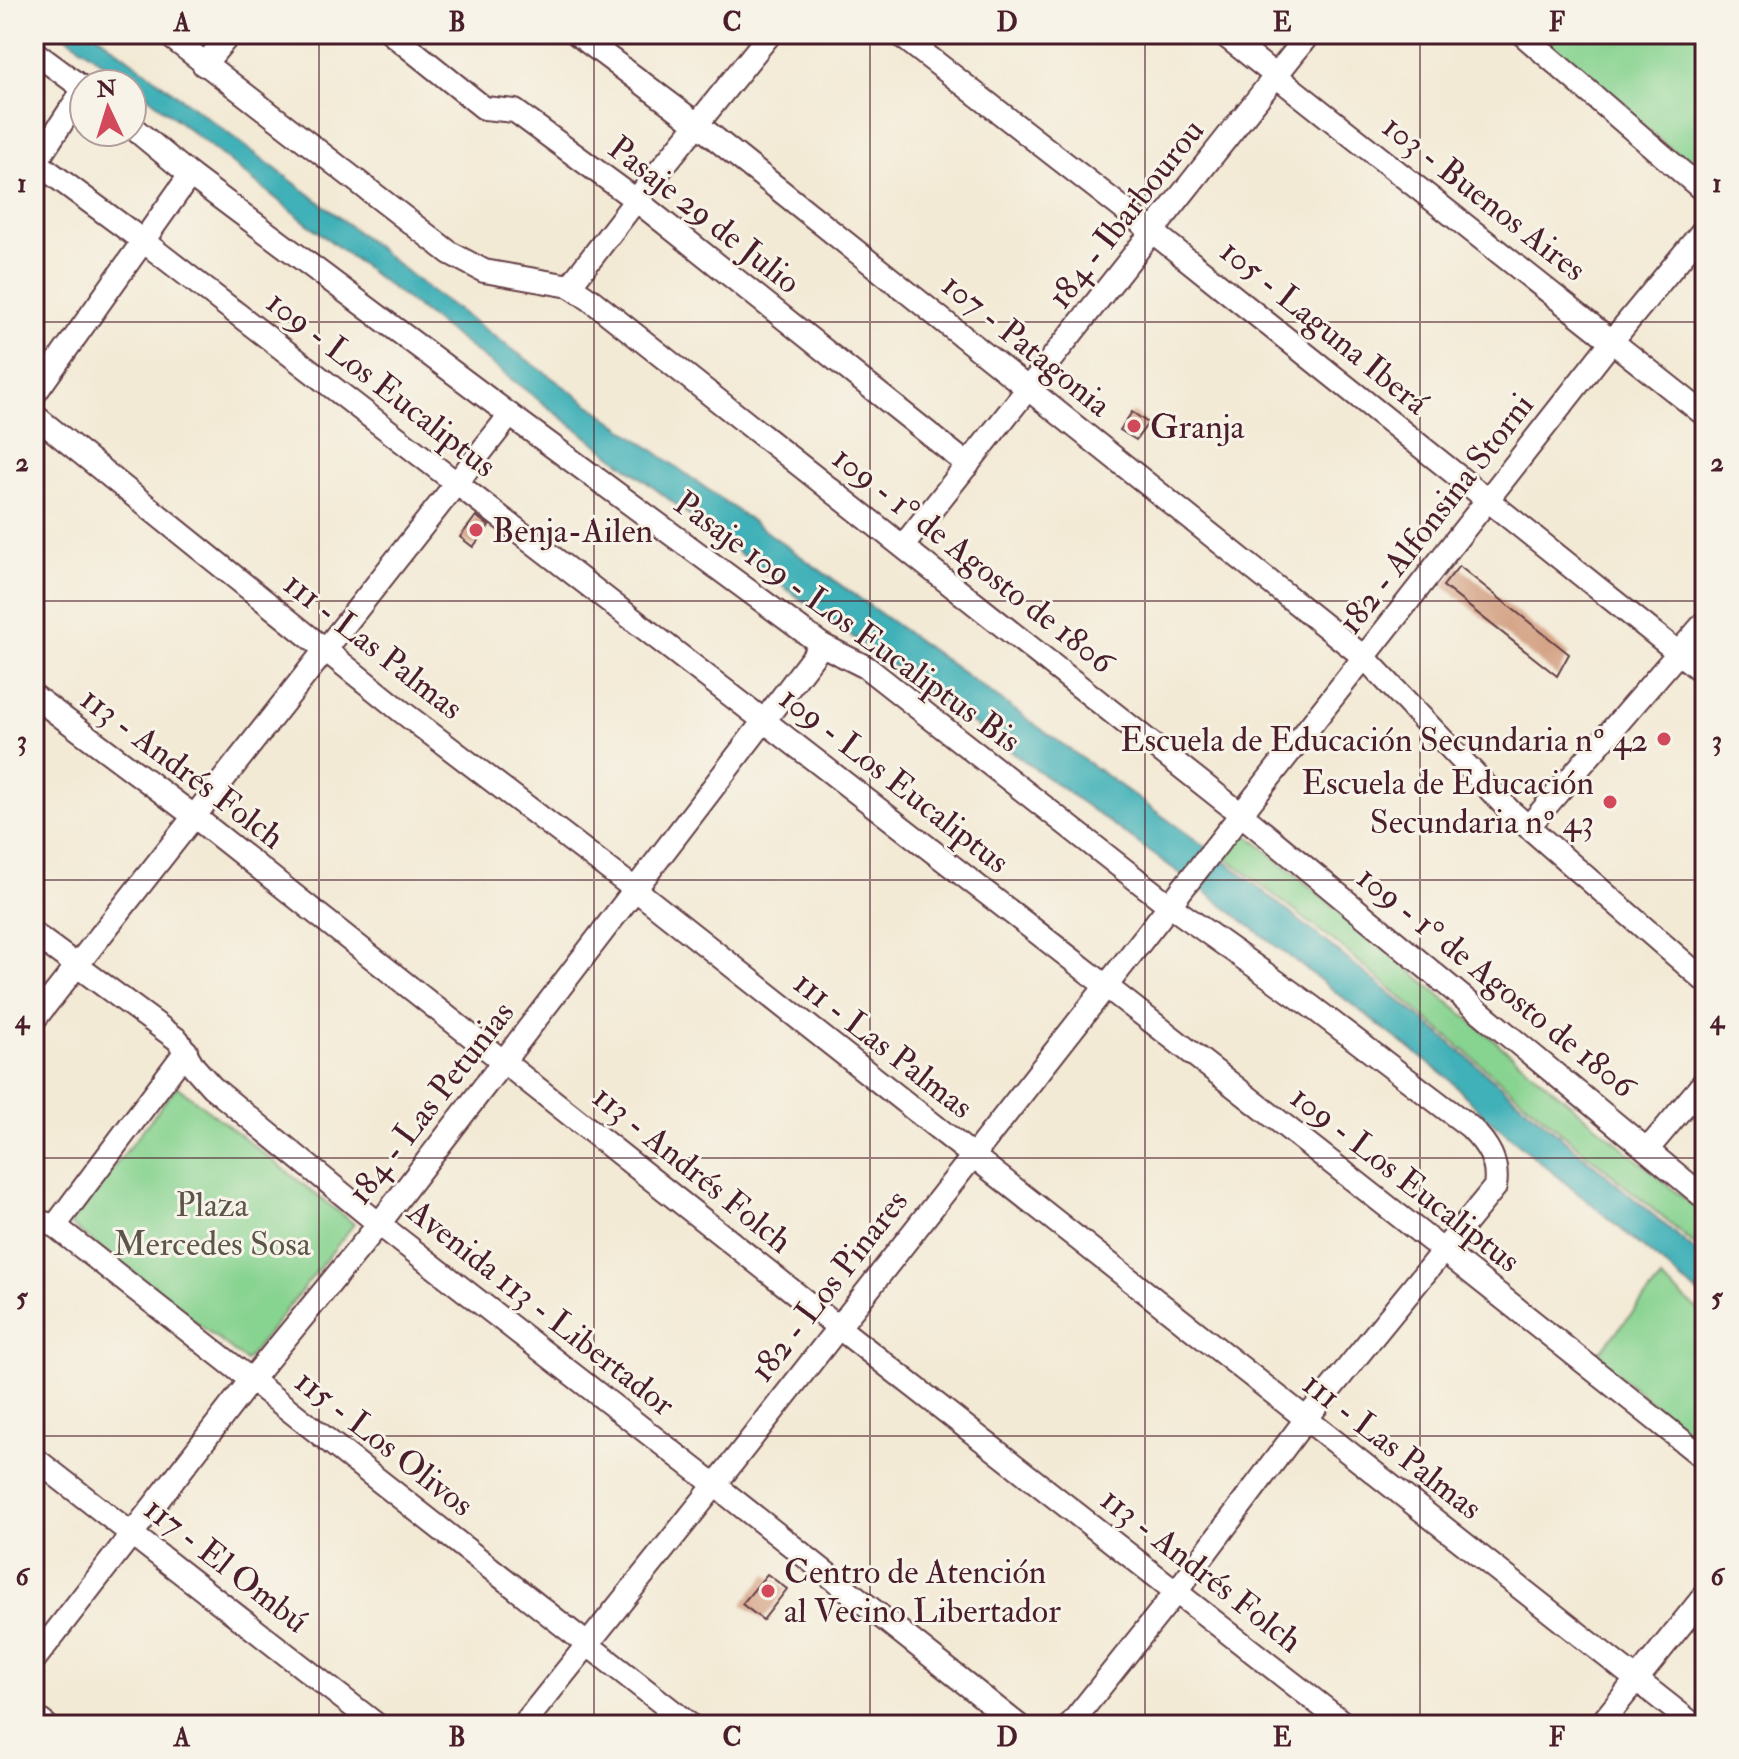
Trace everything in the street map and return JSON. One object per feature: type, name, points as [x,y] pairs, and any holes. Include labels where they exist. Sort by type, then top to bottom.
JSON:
[{"type":"street","name":"109 - 1° de Agosto de 1806","points":[[167,34],[450,253],[484,271],[570,286],[1242,815],[1705,1198]]},
{"type":"street","points":[[204,65],[230,34]]},
{"type":"street","name":"Pasaje 29 de Julio","points":[[392,34],[484,108],[515,111],[636,200],[968,465]]},
{"type":"street","name":"107 - Patagonia","points":[[577,34],[697,124],[1365,658],[1509,810],[1705,981]]},
{"type":"street","points":[[570,286],[770,34]]},
{"type":"street","name":"105 - Laguna Iberá","points":[[899,34],[1153,232],[1705,674]]},
{"type":"street","name":"103 - Buenos Aires","points":[[1223,34],[1705,415]]},
{"type":"street","name":"184 - Ibarbourou","points":[[903,546],[1309,34]]},
{"type":"street","points":[[1522,34],[1705,192]]},
{"type":"street","points":[[34,52],[68,77]]},
{"type":"street","points":[[35,164],[68,113]]},
{"type":"street","name":"Pasaje 109 - Los Eucaliptus Bis","points":[[148,140],[510,415],[822,645],[866,667],[1169,905],[1312,1007],[1470,1127],[1489,1148],[1494,1159],[1497,1174],[1495,1187],[1444,1250]]},
{"type":"street","name":"109 - Los Eucaliptus","points":[[35,164],[143,241],[1107,986],[1705,1459]]},
{"type":"street","points":[[34,395],[190,175]]},
{"type":"street","name":"182 - Alfonsina Storni","points":[[1184,885],[1612,341],[1705,228]]},
{"type":"street","name":"111 - Las Palmas","points":[[34,415],[325,650],[636,890],[1694,1725]]},
{"type":"street","points":[[34,1020],[510,415]]},
{"type":"street","points":[[1528,827],[1705,622]]},
{"type":"street","name":"184 - Las Petunias","points":[[34,1660],[251,1380],[379,1224],[822,645]]},
{"type":"street","name":"113 - Andrés Folch","points":[[34,696],[195,817],[1346,1725]]},
{"type":"street","name":"182 - Los Pinares","points":[[523,1725],[715,1485],[1184,885]]},
{"type":"street","name":"Avenida 113 - Libertador","points":[[34,934],[178,1040],[194,1067],[212,1087],[379,1224],[1018,1725]]},
{"type":"street","points":[[44,1223],[186,1051]]},
{"type":"street","points":[[1648,1149],[1705,1081]]},
{"type":"street","name":"115 - Los Olivos","points":[[44,1223],[251,1380],[690,1725]]},
{"type":"street","points":[[1070,1725],[1176,1592],[1306,1419],[1444,1250]]},
{"type":"street","name":"117 - El Ombú","points":[[34,1458],[377,1725]]},
{"type":"street","points":[[1600,1725],[1705,1595]]},
{"type":"street","points":[[34,1716],[46,1725]]},
{"type":"green space","points":[[1536,34],[1695,34],[1705,43],[1705,178]]},
{"type":"green space","points":[[1238,836],[1249,836],[1705,1216],[1705,1253],[1341,947],[1224,856]]},
{"type":"green space","name":"Plaza Mercedes Sosa","points":[[177,1086],[354,1224],[246,1361],[70,1224]]},
{"type":"green space","points":[[1661,1279],[1705,1316],[1705,1447],[1596,1356]]},
{"type":"water","points":[[63,34],[96,34],[141,68],[110,68]]},
{"type":"water","points":[[148,73],[321,203],[427,288],[1225,861],[1422,1019],[1705,1259],[1705,1299],[1484,1115],[1448,1078],[1203,890],[788,590],[308,224],[148,97]]},
{"type":"building","name":"Granja","points":[[1132,412],[1148,423],[1136,440],[1120,430]]},
{"type":"building","name":"Benja-Ailen","points":[[476,516],[489,526],[473,547],[460,537]]},
{"type":"building","points":[[1459,566],[1569,654],[1557,676],[1443,586]]},
{"type":"building","points":[[767,1574],[787,1589],[763,1620],[742,1604]]},
{"type":"place","name":"Granja","points":[[1134,426]]},
{"type":"place","name":"Benja-Ailen","points":[[476,530]]},
{"type":"place","name":"Escuela de Educación Secundaria nº 42","points":[[1664,739]]},
{"type":"place","name":"Escuela de Educación Secundaria nº 43","points":[[1610,802]]},
{"type":"place","name":"Centro de Atención al Vecino Libertador","points":[[768,1591]]}]
